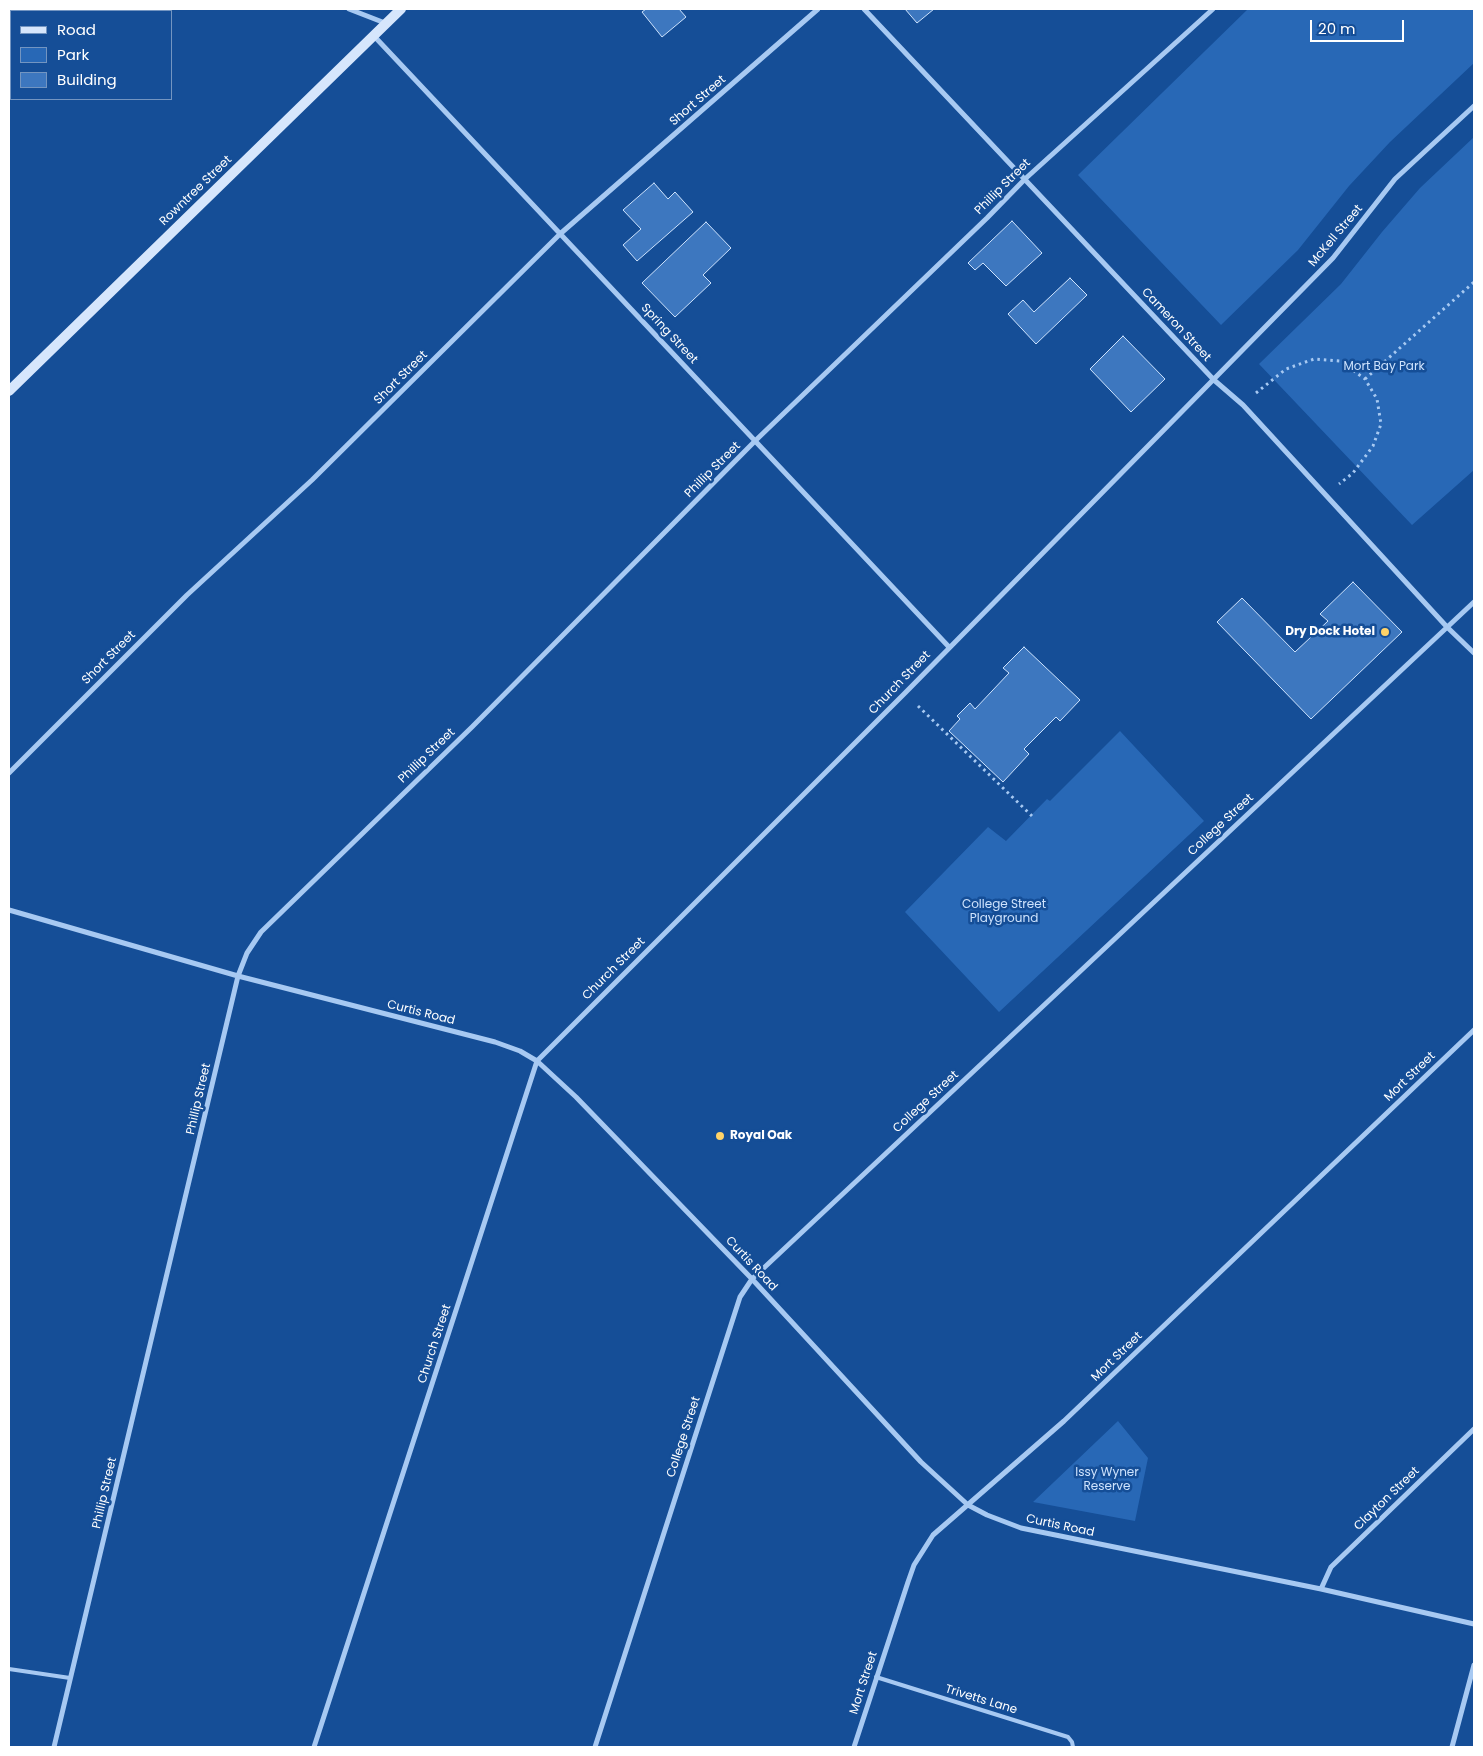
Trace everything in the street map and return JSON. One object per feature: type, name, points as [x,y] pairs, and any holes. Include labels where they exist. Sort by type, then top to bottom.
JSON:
[{"type":"street","points":[[349,9],[386,23]]},
{"type":"street","name":"Rowntree Street","points":[[9,391],[400,9]]},
{"type":"street","name":"Short Street","points":[[9,773],[181,602],[312,480],[560,234],[818,9]]},
{"type":"street","name":"Cameron Street","points":[[864,9],[1214,380],[1243,405],[1474,653]]},
{"type":"street","name":"Phillip Street","points":[[54,1747],[238,976],[247,953],[262,932],[472,727],[755,441],[988,218],[1025,178],[1213,9]]},
{"type":"street","name":"Spring Street","points":[[373,35],[949,647]]},
{"type":"street","name":"McKell Street","points":[[1214,380],[1334,258],[1394,179],[1474,106]]},
{"type":"street","name":"Church Street","points":[[314,1747],[537,1061],[905,693],[1214,380]]},
{"type":"street","name":"College Street","points":[[595,1747],[740,1297],[752,1279],[1474,602]]},
{"type":"street","name":"Curtis Road","points":[[9,910],[238,976],[495,1042],[520,1051],[537,1061],[576,1096],[752,1279],[921,1462],[968,1505],[987,1516],[1021,1528],[1321,1589],[1474,1624]]},
{"type":"street","name":"Mort Street","points":[[854,1747],[914,1565],[933,1535],[1064,1421],[1474,1030]]},
{"type":"street","name":"Clayton Street","points":[[1321,1589],[1331,1567],[1474,1429]]},
{"type":"street","points":[[1452,1747],[1474,1665]]},
{"type":"lane","points":[[9,1669],[70,1678]]},
{"type":"lane","name":"Trivetts Lane","points":[[876,1677],[1068,1737],[1073,1747]]},
{"type":"path","points":[[1365,379],[1474,282]]},
{"type":"path","points":[[1243,405],[1286,369],[1314,359],[1340,361],[1365,379],[1377,398],[1381,424],[1373,446],[1352,473],[1325,494]]},
{"type":"path","points":[[905,693],[1032,816]]},
{"type":"green space","points":[[1248,9],[1474,9],[1474,63],[1390,142],[1349,186],[1298,250],[1221,325],[1078,175]]},
{"type":"green space","name":"Mort Bay Park","points":[[1474,137],[1474,470],[1412,525],[1259,364],[1341,284],[1420,188]]},
{"type":"green space","name":"College Street Playground","points":[[1120,731],[1204,821],[999,1012],[905,912],[988,827],[1006,841],[1047,799],[1050,801]]},
{"type":"green space","name":"Issy Wyner Reserve","points":[[1118,1421],[1148,1458],[1135,1521],[1033,1502]]},
{"type":"building","points":[[646,9],[679,9],[686,17],[662,37],[642,12]]},
{"type":"building","points":[[905,9],[934,9],[917,23]]},
{"type":"building","points":[[654,183],[668,199],[675,192],[693,212],[637,261],[623,245],[641,229],[623,210]]},
{"type":"building","points":[[1012,221],[1042,253],[1006,286],[983,263],[975,270],[968,263]]},
{"type":"building","points":[[706,222],[731,248],[703,275],[711,283],[675,317],[642,283]]},
{"type":"building","points":[[1070,278],[1087,295],[1036,344],[1008,314],[1023,300],[1034,312]]},
{"type":"building","points":[[1123,336],[1165,379],[1131,412],[1090,369]]},
{"type":"building","points":[[1353,582],[1402,632],[1311,719],[1217,622],[1242,598],[1295,652],[1328,621],[1320,614]]},
{"type":"building","points":[[1024,647],[1080,700],[1060,721],[1056,717],[1024,749],[1029,754],[1003,782],[949,731],[960,719],[957,716],[970,703],[975,709],[1009,673],[1003,668]]},
{"type":"place","name":"Dry Dock Hotel","points":[[1385,632]]},
{"type":"place","name":"Royal Oak","points":[[720,1136]]}]
